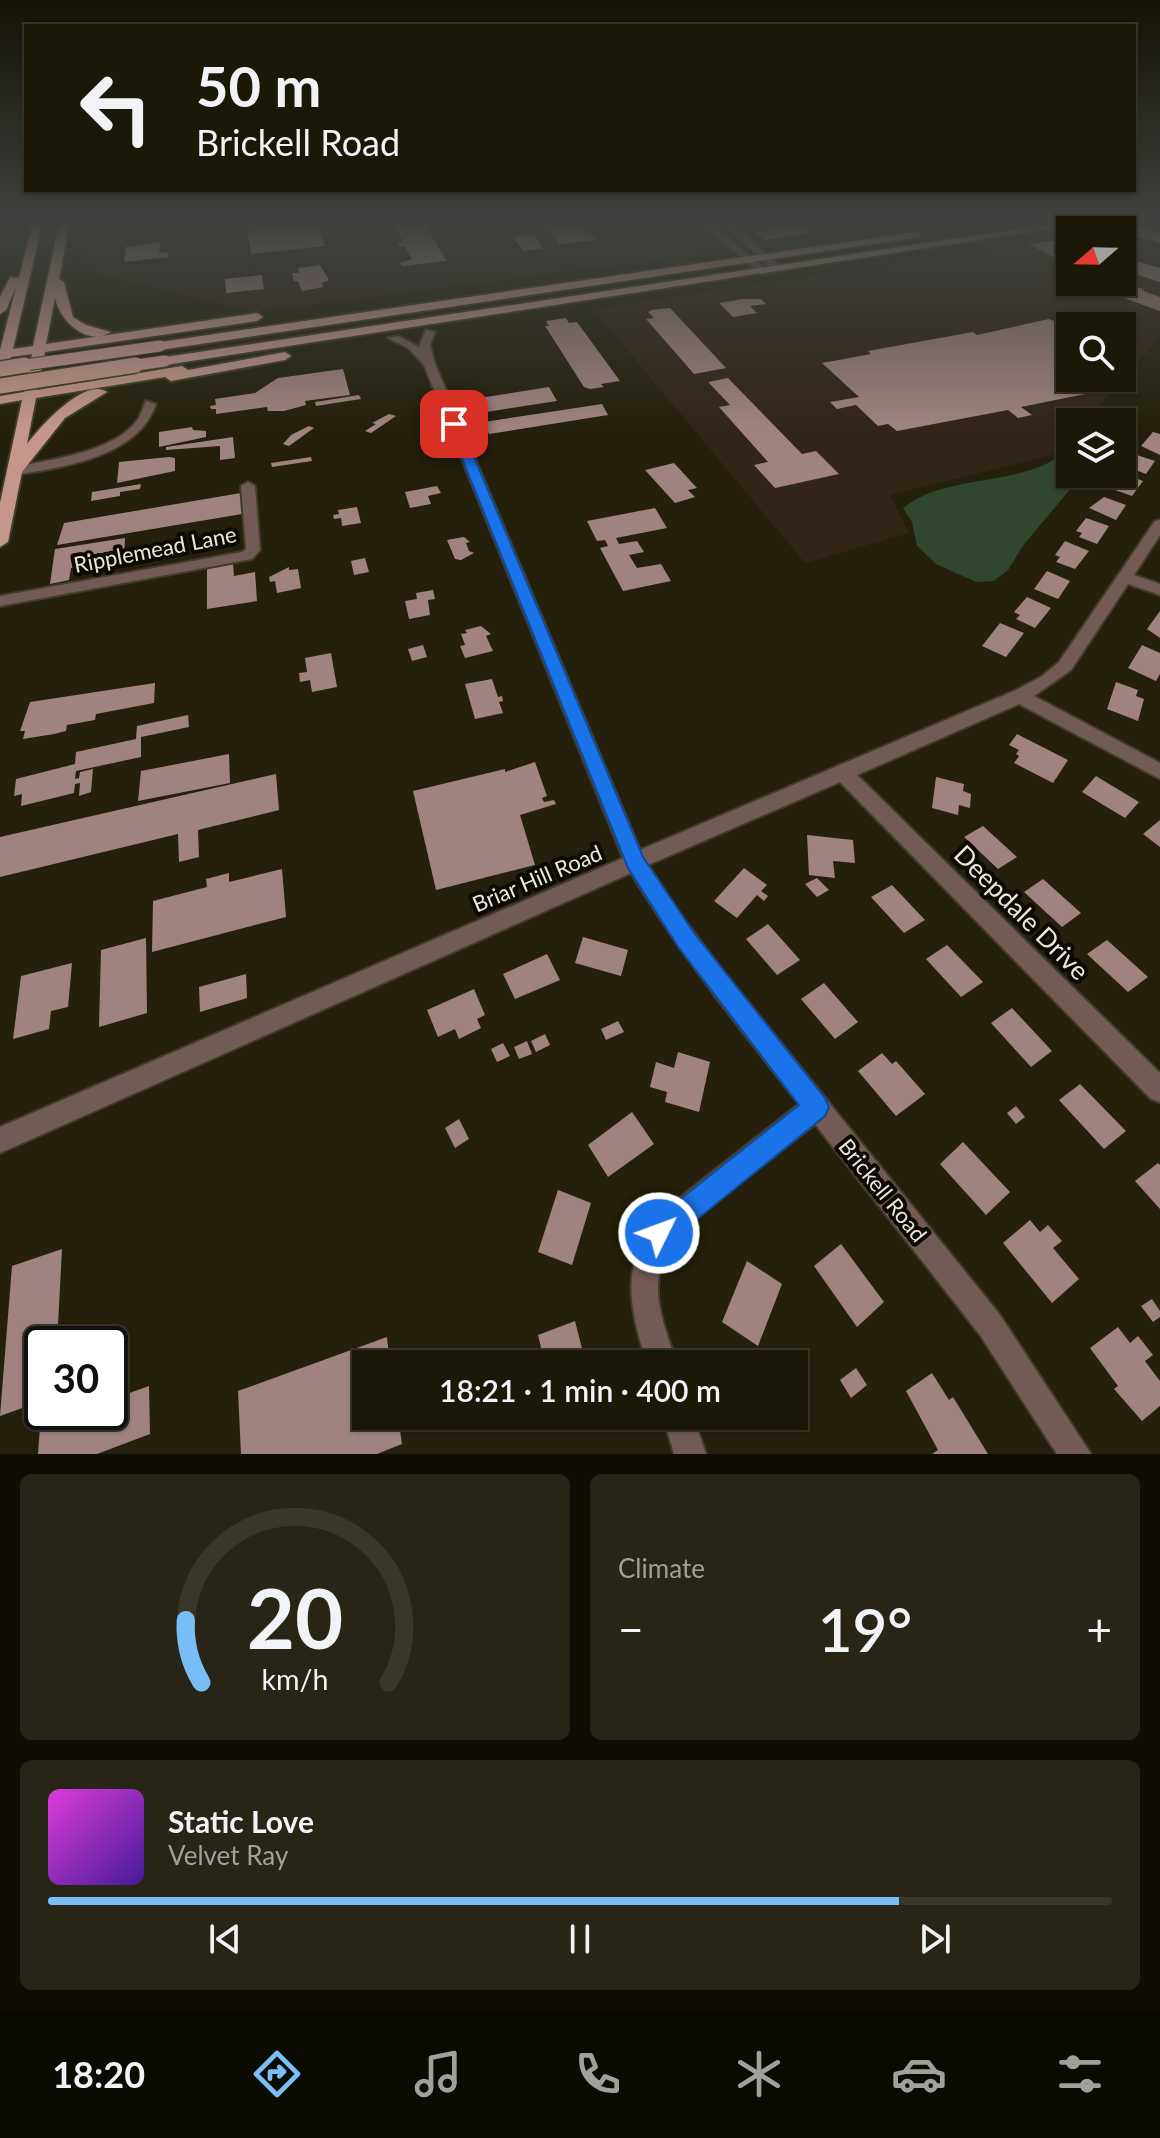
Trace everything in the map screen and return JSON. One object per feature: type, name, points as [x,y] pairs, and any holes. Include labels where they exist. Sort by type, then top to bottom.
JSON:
[{"type":"main road","points":[[19,293],[0,372],[505,293]]},
{"type":"main road","points":[[0,542],[51,293]]},
{"type":"main road","points":[[60,293],[62,309],[68,322],[74,326],[112,332],[165,330]]},
{"type":"main road","points":[[2,355],[165,330],[458,293]]},
{"type":"main road","points":[[0,386],[625,293]]},
{"type":"main road","points":[[0,400],[430,332],[604,296]]},
{"type":"main road","points":[[15,471],[51,421],[87,398],[121,387],[307,352]]},
{"type":"street","name":"Brickell Road","points":[[430,332],[424,345],[429,364],[635,862],[681,933],[990,1325],[1075,1454]]},
{"type":"street","name":"Brickell Road","points":[[394,338],[412,346],[429,364]]},
{"type":"street","points":[[15,471],[69,462],[99,450],[141,424],[148,415],[150,404]]},
{"type":"street","name":"Ripplemead Lane","points":[[0,601],[247,556],[253,550],[248,486]]},
{"type":"street","name":"Briar Hill Road","points":[[0,1140],[1020,696],[1047,681],[1065,666],[1160,524]]},
{"type":"street","points":[[1125,577],[1160,590]]},
{"type":"street","points":[[1020,696],[1160,772]]},
{"type":"street","name":"Deepdale Drive","points":[[844,774],[1160,1090]]},
{"type":"street","points":[[658,1350],[643,1304],[645,1265],[659,1233],[816,1107]]},
{"type":"street","points":[[682,1430],[690,1454]]},
{"type":"shaded area","points":[[176,293],[405,293],[256,312]]},
{"type":"shaded area","points":[[699,293],[1056,293],[1056,296],[1136,296],[1136,293],[1160,293],[1160,337],[1136,364],[1136,312],[1056,312],[1056,392],[1111,392],[1097,408],[1056,408],[1056,451],[1052,455],[890,495],[909,533],[805,563],[593,309]]},
{"type":"green space","points":[[1056,458],[1056,488],[1071,488],[1025,543],[1008,570],[994,581],[976,582],[936,564],[917,546],[912,522],[903,508],[922,496],[943,489],[1012,475]]},
{"type":"building","points":[[1149,293],[1160,297],[1160,311],[1118,296]]},
{"type":"building","points":[[761,299],[766,304],[750,306],[757,313],[733,317],[719,303]]},
{"type":"building","points":[[670,308],[726,368],[694,374],[646,319],[654,318],[648,312],[651,310]]},
{"type":"building","points":[[566,318],[569,323],[577,322],[620,381],[601,384],[604,387],[584,387],[545,326],[549,326],[546,321]]},
{"type":"building","points":[[1049,319],[1056,322],[1056,392],[1095,392],[1021,407],[1032,415],[1018,418],[1008,410],[897,431],[888,424],[878,426],[856,405],[837,409],[830,402],[859,397],[822,363],[871,354],[868,351],[973,332],[977,335]]},
{"type":"building","points":[[343,369],[350,395],[305,401],[306,405],[284,411],[268,411],[267,407],[216,414],[216,409],[210,406],[216,405],[215,399],[255,393],[278,378]]},
{"type":"building","points":[[728,378],[802,454],[816,451],[839,474],[775,488],[754,465],[768,462],[719,407],[730,405],[708,382]]},
{"type":"building","points":[[549,387],[557,401],[473,414],[467,400]]},
{"type":"building","points":[[359,395],[361,399],[316,406],[315,402]]},
{"type":"building","points":[[602,404],[608,415],[489,434],[484,422]]},
{"type":"building","points":[[389,414],[396,416],[371,433],[365,431],[376,424],[372,423]]},
{"type":"building","points":[[309,426],[314,428],[289,446],[283,444],[291,435]]},
{"type":"building","points":[[192,427],[193,430],[206,431],[206,437],[159,447],[159,432]]},
{"type":"building","points":[[1153,432],[1160,434],[1160,455],[1141,446]]},
{"type":"building","points":[[233,437],[235,458],[220,460],[220,446],[166,450],[166,447]]},
{"type":"building","points":[[1136,455],[1155,461],[1146,474],[1136,470]]},
{"type":"building","points":[[311,457],[312,461],[272,467],[271,463]]},
{"type":"building","points":[[175,458],[175,471],[117,483],[119,462]]},
{"type":"building","points":[[674,463],[697,488],[688,490],[695,497],[675,503],[645,470]]},
{"type":"building","points":[[1136,478],[1143,481],[1132,496],[1115,490],[1136,488]]},
{"type":"building","points":[[141,484],[140,489],[120,492],[120,496],[91,501],[92,492]]},
{"type":"building","points":[[437,486],[441,493],[428,496],[431,504],[410,508],[405,492]]},
{"type":"building","points":[[241,493],[241,498],[245,497],[246,508],[242,509],[242,514],[57,545],[64,523]]},
{"type":"building","points":[[1104,497],[1126,505],[1116,520],[1089,508]]},
{"type":"building","points":[[357,507],[361,523],[342,526],[341,518],[334,519],[333,515],[339,514],[338,510]]},
{"type":"building","points":[[655,508],[667,528],[616,538],[619,544],[637,541],[644,552],[629,555],[637,568],[661,564],[671,581],[623,591],[600,548],[608,546],[605,540],[597,541],[587,521]]},
{"type":"building","points":[[1086,518],[1109,526],[1097,544],[1079,537],[1082,533],[1076,531]]},
{"type":"building","points":[[464,537],[470,542],[466,543],[469,551],[474,553],[461,560],[455,559],[447,540]]},
{"type":"building","points":[[125,538],[124,558],[71,568],[69,580],[50,584],[55,549]]},
{"type":"building","points":[[1065,541],[1089,551],[1075,569],[1056,562],[1060,557],[1055,555]]},
{"type":"building","points":[[365,558],[369,572],[354,575],[351,561]]},
{"type":"building","points":[[233,564],[234,576],[255,572],[257,601],[207,609],[207,568]]},
{"type":"building","points":[[289,567],[289,570],[298,569],[301,588],[277,593],[275,581],[270,582],[269,577]]},
{"type":"building","points":[[1047,571],[1070,581],[1058,599],[1034,589]]},
{"type":"building","points":[[433,590],[435,599],[428,600],[430,615],[409,619],[405,601],[417,599],[416,593]]},
{"type":"building","points":[[1027,597],[1051,608],[1035,628],[1016,619],[1020,615],[1014,612]]},
{"type":"building","points":[[1160,611],[1160,638],[1147,629]]},
{"type":"building","points":[[1000,623],[1024,633],[1006,657],[982,646]]},
{"type":"building","points":[[481,626],[491,634],[486,636],[493,651],[465,658],[460,646],[465,645],[461,634]]},
{"type":"building","points":[[423,645],[427,657],[412,661],[408,649]]},
{"type":"building","points":[[1142,645],[1160,653],[1160,674],[1156,681],[1128,668]]},
{"type":"building","points":[[331,653],[337,687],[312,692],[310,680],[300,682],[299,673],[307,672],[305,658]]},
{"type":"building","points":[[492,679],[498,697],[502,696],[503,701],[499,702],[503,713],[475,719],[465,684]]},
{"type":"building","points":[[1116,682],[1138,690],[1136,696],[1144,699],[1138,721],[1107,709]]},
{"type":"building","points":[[155,683],[154,703],[96,714],[95,720],[67,725],[66,731],[23,739],[25,731],[20,731],[30,702]]},
{"type":"building","points":[[188,715],[189,727],[141,737],[141,757],[76,771],[75,779],[79,778],[80,772],[93,769],[91,792],[79,796],[80,783],[75,784],[74,793],[21,806],[22,794],[14,796],[16,779],[75,764],[76,752],[136,739],[137,726]]},
{"type":"building","points":[[1017,734],[1068,760],[1053,783],[1014,763],[1019,750],[1009,745]]},
{"type":"building","points":[[229,754],[230,783],[138,801],[141,771]]},
{"type":"building","points":[[535,762],[547,796],[542,798],[544,802],[554,800],[556,804],[520,815],[535,865],[436,890],[413,791],[505,769],[505,772]]},
{"type":"building","points":[[276,774],[279,810],[198,830],[199,857],[179,862],[178,834],[0,877],[0,837]]},
{"type":"building","points":[[1096,776],[1139,802],[1125,818],[1082,792]]},
{"type":"building","points":[[936,777],[964,784],[963,791],[971,794],[970,808],[959,805],[958,815],[932,808]]},
{"type":"building","points":[[1160,820],[1160,847],[1143,834]]},
{"type":"building","points":[[983,826],[1017,857],[998,869],[964,837]]},
{"type":"building","points":[[807,835],[853,840],[855,863],[833,861],[835,878],[809,875]]},
{"type":"building","points":[[744,868],[767,885],[761,891],[768,896],[764,901],[757,895],[737,918],[714,901]]},
{"type":"building","points":[[282,869],[286,917],[152,952],[153,901],[207,887],[206,879],[229,873],[229,882]]},
{"type":"building","points":[[817,878],[829,890],[817,897],[805,884]]},
{"type":"building","points":[[1043,879],[1081,913],[1062,927],[1024,892]]},
{"type":"building","points":[[892,885],[925,920],[904,933],[871,897]]},
{"type":"building","points":[[768,924],[800,960],[777,975],[746,939]]},
{"type":"building","points":[[583,937],[628,950],[621,976],[575,963]]},
{"type":"building","points":[[146,938],[147,1013],[99,1027],[101,950]]},
{"type":"building","points":[[1107,940],[1148,977],[1128,992],[1087,954]]},
{"type":"building","points":[[947,945],[983,982],[961,997],[926,959]]},
{"type":"building","points":[[547,954],[560,980],[515,999],[503,974]]},
{"type":"building","points":[[72,963],[68,1007],[51,1011],[49,1029],[13,1039],[21,976]]},
{"type":"building","points":[[246,974],[247,998],[200,1012],[199,987]]},
{"type":"building","points":[[824,983],[858,1022],[835,1039],[801,999]]},
{"type":"building","points":[[474,989],[485,1015],[477,1019],[481,1028],[459,1039],[455,1029],[438,1037],[427,1010]]},
{"type":"building","points":[[1012,1008],[1052,1051],[1031,1067],[991,1023]]},
{"type":"building","points":[[618,1021],[624,1032],[606,1040],[601,1029]]},
{"type":"building","points":[[545,1034],[550,1045],[536,1052],[531,1041]]},
{"type":"building","points":[[527,1041],[532,1054],[519,1059],[514,1047]]},
{"type":"building","points":[[503,1043],[510,1056],[497,1062],[491,1049]]},
{"type":"building","points":[[678,1052],[710,1062],[699,1112],[665,1102],[667,1092],[650,1087],[656,1062],[674,1068]]},
{"type":"building","points":[[882,1053],[892,1064],[896,1061],[925,1094],[896,1116],[858,1071]]},
{"type":"building","points":[[1080,1084],[1126,1131],[1104,1149],[1059,1100]]},
{"type":"building","points":[[1016,1106],[1025,1117],[1016,1124],[1007,1113]]},
{"type":"building","points":[[632,1112],[654,1144],[608,1177],[588,1145]]},
{"type":"building","points":[[459,1119],[469,1139],[455,1148],[445,1128]]},
{"type":"building","points":[[963,1142],[1010,1192],[986,1215],[940,1164]]},
{"type":"building","points":[[1158,1163],[1160,1165],[1160,1209],[1135,1181]]},
{"type":"building","points":[[558,1190],[591,1203],[572,1265],[538,1252]]},
{"type":"building","points":[[1030,1220],[1040,1232],[1048,1225],[1062,1241],[1053,1248],[1079,1279],[1052,1303],[1003,1243]]},
{"type":"building","points":[[841,1244],[884,1302],[857,1327],[814,1266]]},
{"type":"building","points":[[62,1249],[58,1326],[24,1326],[24,1407],[0,1416],[12,1266]]},
{"type":"building","points":[[747,1261],[782,1284],[758,1346],[722,1322]]},
{"type":"building","points":[[1152,1299],[1160,1311],[1160,1317],[1153,1322],[1141,1306]]},
{"type":"building","points":[[575,1321],[582,1350],[542,1350],[538,1335]]},
{"type":"building","points":[[1118,1327],[1130,1343],[1138,1336],[1153,1355],[1145,1361],[1160,1381],[1160,1406],[1142,1421],[1114,1389],[1118,1386],[1090,1348]]},
{"type":"building","points":[[387,1337],[388,1350],[352,1350],[352,1430],[400,1430],[402,1444],[377,1454],[241,1454],[238,1391]]},
{"type":"building","points":[[856,1368],[867,1385],[851,1398],[840,1380]]},
{"type":"building","points":[[932,1373],[949,1400],[953,1397],[988,1454],[932,1454],[938,1450],[906,1391]]},
{"type":"building","points":[[149,1386],[150,1434],[97,1454],[38,1454],[40,1430],[128,1430],[128,1394]]},
{"type":"route","points":[[454,424],[565,699],[635,862],[686,940],[816,1107],[659,1233]]}]
